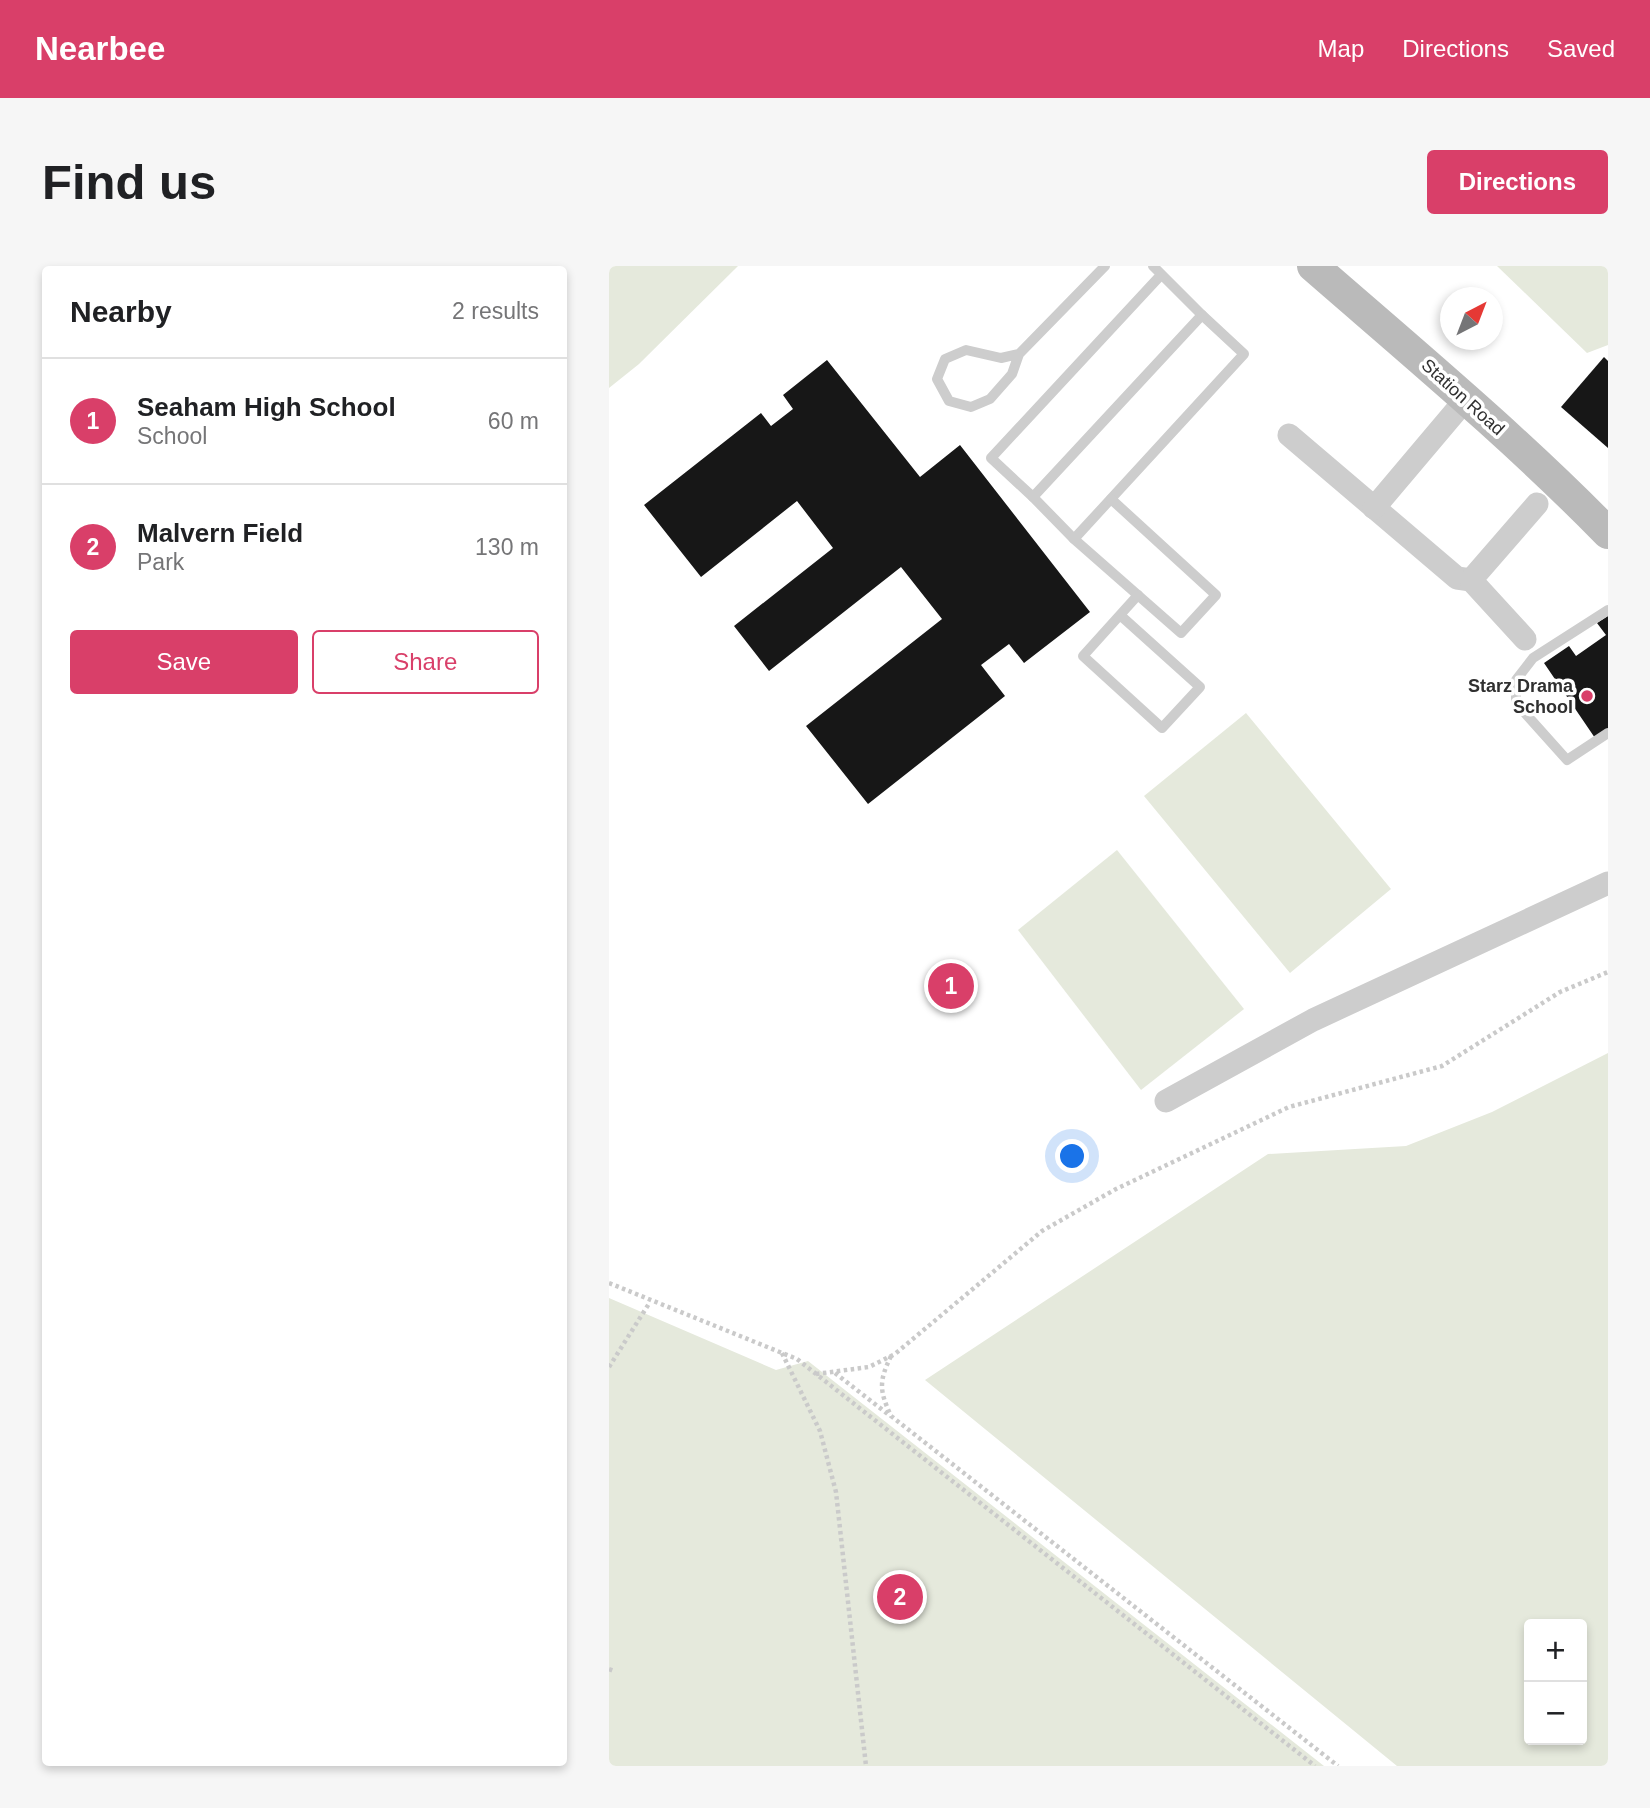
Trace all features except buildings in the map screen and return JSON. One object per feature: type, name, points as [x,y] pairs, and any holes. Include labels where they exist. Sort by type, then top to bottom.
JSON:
[{"type":"main road","name":"Station Road","points":[[1313,266],[1466,399],[1608,533]]},
{"type":"street","points":[[1374,508],[1466,399]]},
{"type":"street","points":[[1289,435],[1457,578],[1471,580],[1525,639]]},
{"type":"street","points":[[1471,580],[1537,504]]},
{"type":"street","points":[[1165,1101],[1314,1020],[1608,883]]},
{"type":"lane","points":[[1019,354],[1002,358],[966,350],[945,359],[937,379],[949,401],[971,407],[991,399],[1012,374],[1019,354],[1105,266]]},
{"type":"lane","points":[[1075,539],[1244,354],[1160,276],[1153,266]]},
{"type":"lane","points":[[1111,499],[1216,595],[1181,633],[1075,539],[991,458],[1160,276]]},
{"type":"lane","points":[[1033,497],[1202,315]]},
{"type":"lane","points":[[1120,615],[1199,687],[1162,728],[1083,656],[1138,595]]},
{"type":"lane","points":[[1608,610],[1533,658],[1515,680],[1517,703],[1567,760],[1608,733]]},
{"type":"path","points":[[816,1374],[869,1367],[891,1356],[1042,1231],[1116,1189],[1289,1107],[1443,1066],[1560,992],[1608,972]]},
{"type":"path","points":[[609,1283],[650,1302],[797,1359],[1315,1766]]},
{"type":"path","points":[[609,1367],[650,1302]]},
{"type":"path","points":[[782,1353],[820,1431],[837,1492],[866,1766]]},
{"type":"path","points":[[891,1356],[881,1376],[882,1396],[891,1416]]},
{"type":"path","points":[[835,1373],[1338,1766]]},
{"type":"shaded area","points":[[609,266],[738,266],[639,364],[609,388]]},
{"type":"shaded area","points":[[1497,266],[1608,266],[1608,345],[1587,353]]},
{"type":"shaded area","points":[[1246,713],[1391,889],[1290,973],[1144,796]]},
{"type":"shaded area","points":[[1117,850],[1244,1009],[1141,1090],[1018,930]]},
{"type":"shaded area","points":[[1608,1053],[1608,1766],[1397,1766],[925,1380],[1268,1154],[1406,1146],[1492,1112]]},
{"type":"shaded area","points":[[609,1298],[776,1370],[808,1361],[1324,1766],[609,1766]]},
{"type":"place","name":"Starz Drama School","points":[[1587,696]]},
{"type":"place","name":"Seaham High School","points":[[951,986]]},
{"type":"place","name":"Malvern Field","points":[[900,1597]]}]
